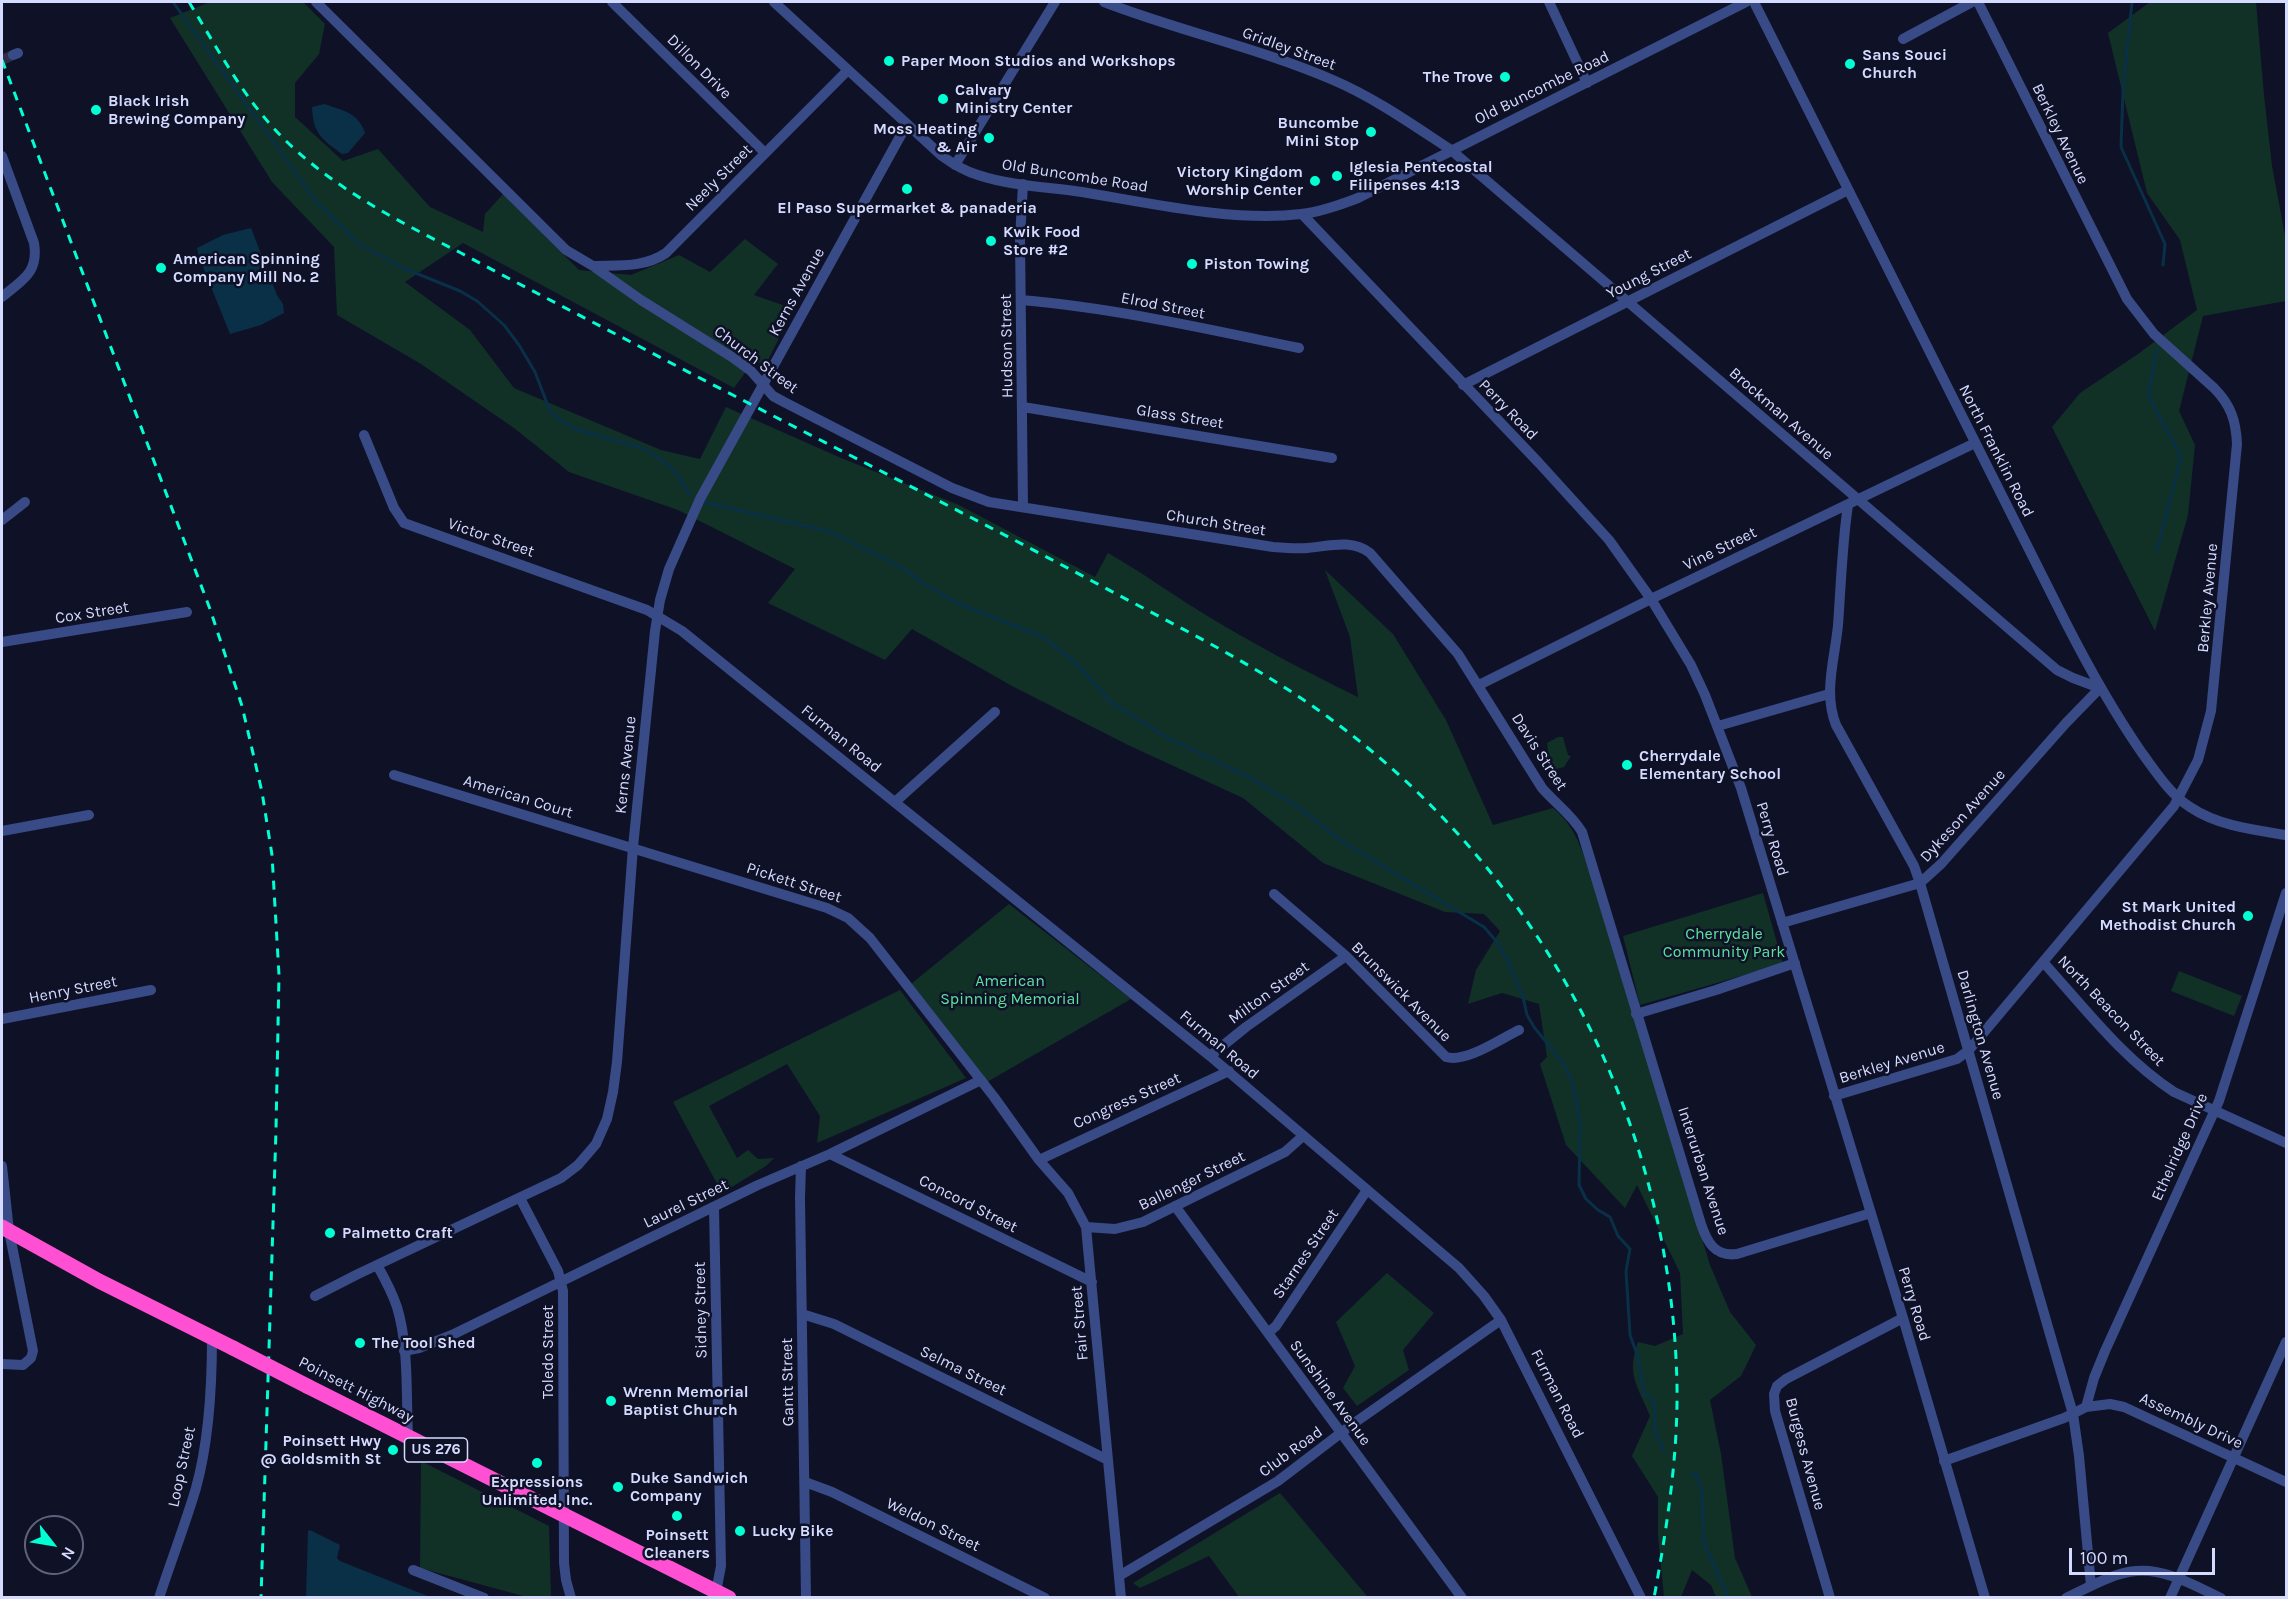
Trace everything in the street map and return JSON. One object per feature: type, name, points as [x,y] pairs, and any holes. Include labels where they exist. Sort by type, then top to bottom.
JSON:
[{"type":"highway","name":"Poinsett Highway","points":[[5,1229],[182,1324],[723,1595]]},
{"type":"street","name":"Church Street","points":[[316,2],[552,238],[580,260],[593,266],[640,300],[732,357],[751,371],[773,396],[784,402],[952,488],[989,502],[1274,547],[1305,548],[1352,544]]},
{"type":"street","name":"Dillon Drive","points":[[612,2],[765,153]]},
{"type":"street","name":"Old Buncombe Road","points":[[774,2],[955,165],[981,176],[1023,184],[1224,213],[1270,216],[1302,214],[1358,198],[1746,2]]},
{"type":"street","points":[[955,165],[1055,2]]},
{"type":"street","name":"Gridley Street","points":[[1104,2],[1280,60],[1334,81],[1388,108],[1451,150]]},
{"type":"street","points":[[1549,2],[1587,83]]},
{"type":"street","name":"North Franklin Road","points":[[1754,2],[2100,688],[2158,775],[2190,807],[2219,821],[2286,835]]},
{"type":"street","points":[[1903,39],[1972,2]]},
{"type":"street","name":"Berkley Avenue","points":[[1834,1096],[1957,1059],[1969,1050],[2174,806],[2198,760],[2211,711],[2237,444],[2234,419],[2223,398],[2154,334],[2127,299],[1978,2]]},
{"type":"street","name":"Neely Street","points":[[593,266],[638,264],[658,259],[666,254],[848,70]]},
{"type":"street","name":"Kerns Avenue","points":[[315,1296],[561,1178],[578,1166],[596,1144],[607,1119],[617,1062],[633,847],[658,616],[669,569],[681,537],[700,499],[907,124]]},
{"type":"street","name":"Brockman Avenue","points":[[1451,150],[2057,669],[2100,688]]},
{"type":"street","points":[[2,156],[5,178],[34,243],[36,255],[34,265],[26,278],[2,297]]},
{"type":"street","name":"Hudson Street","points":[[1023,184],[1020,239],[1023,507]]},
{"type":"street","name":"Young Street","points":[[1463,385],[1848,190]]},
{"type":"street","name":"Perry Road","points":[[1302,214],[1588,516],[1623,558],[1691,665],[1718,726],[1741,788],[1903,1318],[1985,1598]]},
{"type":"street","name":"Elrod Street","points":[[1021,300],[1068,304],[1150,318],[1299,348]]},
{"type":"street","name":"Glass Street","points":[[1023,407],[1332,458]]},
{"type":"street","name":"Victor Street","points":[[364,435],[394,508],[404,523],[637,606],[658,616]]},
{"type":"street","name":"Vine Street","points":[[1479,685],[1651,599],[1975,443]]},
{"type":"street","points":[[2,520],[25,502]]},
{"type":"street","name":"Darlington Avenue","points":[[1848,505],[1841,555],[1838,625],[1829,694],[1831,711],[1836,725],[1914,866],[1920,883],[2073,1414],[2091,1586]]},
{"type":"street","name":"Davis Street","points":[[1352,544],[1370,553],[1436,627],[1479,685],[1542,788],[1582,832],[1636,1014]]},
{"type":"street","name":"Cox Street","points":[[2,642],[187,612]]},
{"type":"street","name":"Furman Road","points":[[658,616],[718,658],[1210,1056],[1459,1268],[1484,1296],[1501,1320],[1641,1598]]},
{"type":"street","name":"Dykeson Avenue","points":[[1782,923],[1920,883],[1941,864],[2100,688]]},
{"type":"street","points":[[1718,726],[1829,694]]},
{"type":"street","points":[[895,802],[995,712]]},
{"type":"street","name":"American Court","points":[[394,775],[633,847]]},
{"type":"street","points":[[2,831],[89,815]]},
{"type":"street","name":"Pickett Street","points":[[633,847],[827,908],[848,918],[870,938],[981,1080]]},
{"type":"street","name":"Ethelridge Drive","points":[[2086,1407],[2105,1351],[2214,1110],[2286,893]]},
{"type":"street","name":"Brunswick Avenue","points":[[1274,894],[1346,956],[1446,1057],[1455,1059],[1467,1056],[1519,1030]]},
{"type":"street","name":"Milton Street","points":[[1210,1056],[1246,1027],[1346,956]]},
{"type":"street","name":"North Beacon Street","points":[[2043,962],[2149,1074],[2174,1092],[2286,1143]]},
{"type":"street","points":[[1636,1014],[1795,963]]},
{"type":"street","name":"Henry Street","points":[[2,1019],[151,990]]},
{"type":"street","name":"Interurban Avenue","points":[[1636,1014],[1701,1224],[1706,1239],[1713,1249],[1726,1254],[1737,1254],[1871,1213]]},
{"type":"street","name":"Congress Street","points":[[1039,1160],[1228,1071]]},
{"type":"street","name":"Laurel Street","points":[[404,1351],[419,1348],[452,1335],[981,1080]]},
{"type":"street","name":"Fair Street","points":[[981,1080],[1039,1160],[1068,1193],[1086,1227],[1121,1598]]},
{"type":"street","name":"Ballenger Street","points":[[1086,1227],[1109,1230],[1132,1225],[1285,1152],[1304,1137]]},
{"type":"street","name":"Concord Street","points":[[830,1154],[1092,1282]]},
{"type":"street","points":[[2,1166],[5,1229],[33,1351],[31,1358],[23,1365],[2,1364]]},
{"type":"street","name":"Gantt Street","points":[[801,1166],[806,1598]]},
{"type":"street","name":"Starnes Street","points":[[1268,1333],[1276,1326],[1367,1190]]},
{"type":"street","name":"Toledo Street","points":[[520,1198],[561,1281],[564,1570],[571,1598]]},
{"type":"street","name":"Sunshine Avenue","points":[[1175,1206],[1462,1598]]},
{"type":"street","name":"Sidney Street","points":[[714,1208],[723,1595]]},
{"type":"street","points":[[377,1265],[397,1308],[404,1351],[408,1436]]},
{"type":"street","name":"Selma Street","points":[[802,1314],[834,1324],[1108,1460]]},
{"type":"street","name":"Burgess Avenue","points":[[1830,1598],[1780,1428],[1774,1394],[1777,1386],[1786,1379],[1903,1318]]},
{"type":"street","name":"Club Road","points":[[1119,1576],[1278,1481],[1341,1433],[1501,1320]]},
{"type":"street","name":"Loop Street","points":[[159,1598],[196,1486],[212,1372],[212,1338]]},
{"type":"street","points":[[2170,1598],[2286,1342]]},
{"type":"street","name":"Assembly Drive","points":[[1944,1461],[2073,1414],[2086,1407],[2110,1404],[2124,1407],[2286,1482]]},
{"type":"street","name":"Weldon Street","points":[[805,1482],[832,1492],[1045,1598]]},
{"type":"street","points":[[413,1570],[484,1598]]},
{"type":"street","points":[[2066,1598],[2120,1575],[2138,1571],[2157,1572],[2221,1598]]},
{"type":"green space","points":[[210,2],[303,2],[325,24],[319,54],[295,83],[295,117],[343,161],[378,149],[430,207],[483,232],[485,214],[503,194],[579,270],[631,275],[679,255],[710,272],[745,239],[778,264],[754,295],[794,309],[768,360],[750,366],[734,388],[463,243],[405,282],[470,330],[514,388],[661,450],[700,459],[726,407],[841,458],[959,505],[1095,577],[1108,553],[1240,635],[1358,697],[1350,637],[1325,570],[1393,634],[1446,720],[1493,825],[1553,808],[1569,826],[1585,859],[1710,1265],[1730,1312],[1756,1345],[1741,1376],[1710,1400],[1721,1454],[1735,1558],[1752,1597],[1716,1597],[1711,1585],[1692,1570],[1681,1597],[1664,1597],[1658,1535],[1658,1497],[1632,1456],[1650,1416],[1635,1380],[1633,1363],[1638,1342],[1655,1346],[1683,1334],[1680,1273],[1637,1185],[1625,1208],[1566,1145],[1540,1064],[1547,1057],[1539,1004],[1502,993],[1468,1004],[1476,970],[1500,931],[1484,914],[1445,912],[1323,863],[1243,798],[1128,745],[1012,686],[912,629],[885,660],[768,603],[795,569],[678,510],[569,472],[514,428],[421,364],[337,315],[334,247],[272,182],[170,18]]},
{"type":"green space","points":[[2150,2],[2256,2],[2272,166],[2286,241],[2286,301],[2203,316],[2179,411],[2195,445],[2188,515],[2155,631],[2052,427],[2080,393],[2197,310],[2180,240],[2147,193],[2108,33]]},
{"type":"green space","points":[[1563,737],[1568,755],[1571,756],[1564,767],[1556,769],[1550,761],[1547,743]]},
{"type":"green space","name":"Cherrydale Community Park","points":[[1763,893],[1783,964],[1640,1005],[1623,936]]},
{"type":"green space","name":"American Spinning Memorial","points":[[1009,904],[1131,999],[987,1082],[911,984]]},
{"type":"green space","points":[[2179,971],[2242,996],[2234,1016],[2171,991]]},
{"type":"green space","points":[[900,990],[966,1078],[817,1143],[820,1116],[787,1064],[709,1106],[737,1158],[748,1150],[758,1159],[774,1158],[766,1166],[722,1193],[673,1102]]},
{"type":"green space","points":[[1387,1273],[1434,1313],[1403,1350],[1409,1370],[1357,1406],[1343,1388],[1355,1366],[1336,1322]]},
{"type":"green space","points":[[421,1461],[549,1526],[551,1597],[527,1597],[420,1568]]},
{"type":"green space","points":[[1280,1493],[1367,1596],[1365,1598],[1239,1597],[1209,1556],[1140,1588],[1133,1583]]},
{"type":"water","points":[[324,104],[349,113],[362,126],[365,133],[348,153],[342,154],[324,140],[314,124],[312,107]]},
{"type":"water","points":[[251,228],[277,295],[283,304],[284,313],[261,325],[230,334],[197,248],[223,235]]},
{"type":"water","points":[[308,1531],[340,1545],[337,1558],[340,1561],[430,1597],[306,1597]]},
{"type":"waterway","points":[[173,2],[315,200],[359,244],[403,268],[460,291],[477,301],[504,325],[519,345],[535,372],[550,411],[575,429],[642,448],[656,456],[675,471],[690,495]]},
{"type":"waterway","points":[[2132,2],[2123,90],[2121,147],[2165,244],[2163,265]]},
{"type":"waterway","points":[[2157,349],[2148,395],[2181,457],[2157,551]]},
{"type":"waterway","points":[[704,502],[828,531],[903,568],[924,584],[958,603],[1043,637],[1076,663],[1112,703],[1166,737],[1247,776],[1294,804],[1343,842],[1484,927],[1497,942],[1509,964],[1523,997],[1527,1015],[1563,1063],[1572,1081],[1580,1123],[1579,1185],[1586,1199],[1610,1217],[1618,1236],[1630,1249],[1626,1271],[1630,1335],[1638,1357],[1644,1393],[1655,1402],[1655,1430],[1664,1451]]},
{"type":"waterway","points":[[1691,1473],[1697,1475],[1702,1492],[1704,1544],[1729,1598]]},
{"type":"tunnel","points":[[2,60],[13,55]]},
{"type":"railway","points":[[189,2],[232,73],[269,123],[302,156],[345,188],[414,229],[1034,550],[1271,679],[1328,717],[1404,780],[1472,850],[1531,927],[1581,1011],[1621,1099],[1650,1192],[1669,1288],[1677,1386],[1676,1439],[1671,1492],[1654,1598]]},
{"type":"railway","points":[[2,60],[210,609],[242,706],[262,792],[272,855],[279,975],[261,1598]]},
{"type":"place","name":"Paper Moon Studios and Workshops","points":[[889,61]]},
{"type":"place","name":"Sans Souci Church","points":[[1850,64]]},
{"type":"place","name":"The Trove","points":[[1505,77]]},
{"type":"place","name":"Calvary Ministry Center","points":[[943,99]]},
{"type":"place","name":"Black Irish Brewing Company","points":[[96,110]]},
{"type":"place","name":"Buncombe Mini Stop","points":[[1371,132]]},
{"type":"place","name":"Moss Heating & Air","points":[[989,138]]},
{"type":"place","name":"Iglesia Pentecostal Filipenses 4:13","points":[[1337,176]]},
{"type":"place","name":"Victory Kingdom Worship Center","points":[[1315,181]]},
{"type":"place","name":"El Paso Supermarket & panaderia","points":[[907,189]]},
{"type":"place","name":"Kwik Food Store #2","points":[[991,241]]},
{"type":"place","name":"Piston Towing","points":[[1192,264]]},
{"type":"place","name":"American Spinning Company Mill No. 2","points":[[161,268]]},
{"type":"place","name":"Cherrydale Elementary School","points":[[1627,765]]},
{"type":"place","name":"St Mark United Methodist Church","points":[[2248,916]]},
{"type":"place","name":"Palmetto Craft","points":[[330,1233]]},
{"type":"place","name":"The Tool Shed","points":[[360,1343]]},
{"type":"place","name":"Wrenn Memorial Baptist Church","points":[[611,1401]]},
{"type":"place","name":"Poinsett Hwy @ Goldsmith St","points":[[393,1450]]},
{"type":"place","name":"Expressions Unlimited, Inc.","points":[[537,1463]]},
{"type":"place","name":"Duke Sandwich Company","points":[[618,1487]]},
{"type":"place","name":"Poinsett Cleaners","points":[[677,1516]]},
{"type":"place","name":"Lucky Bike","points":[[740,1531]]}]
